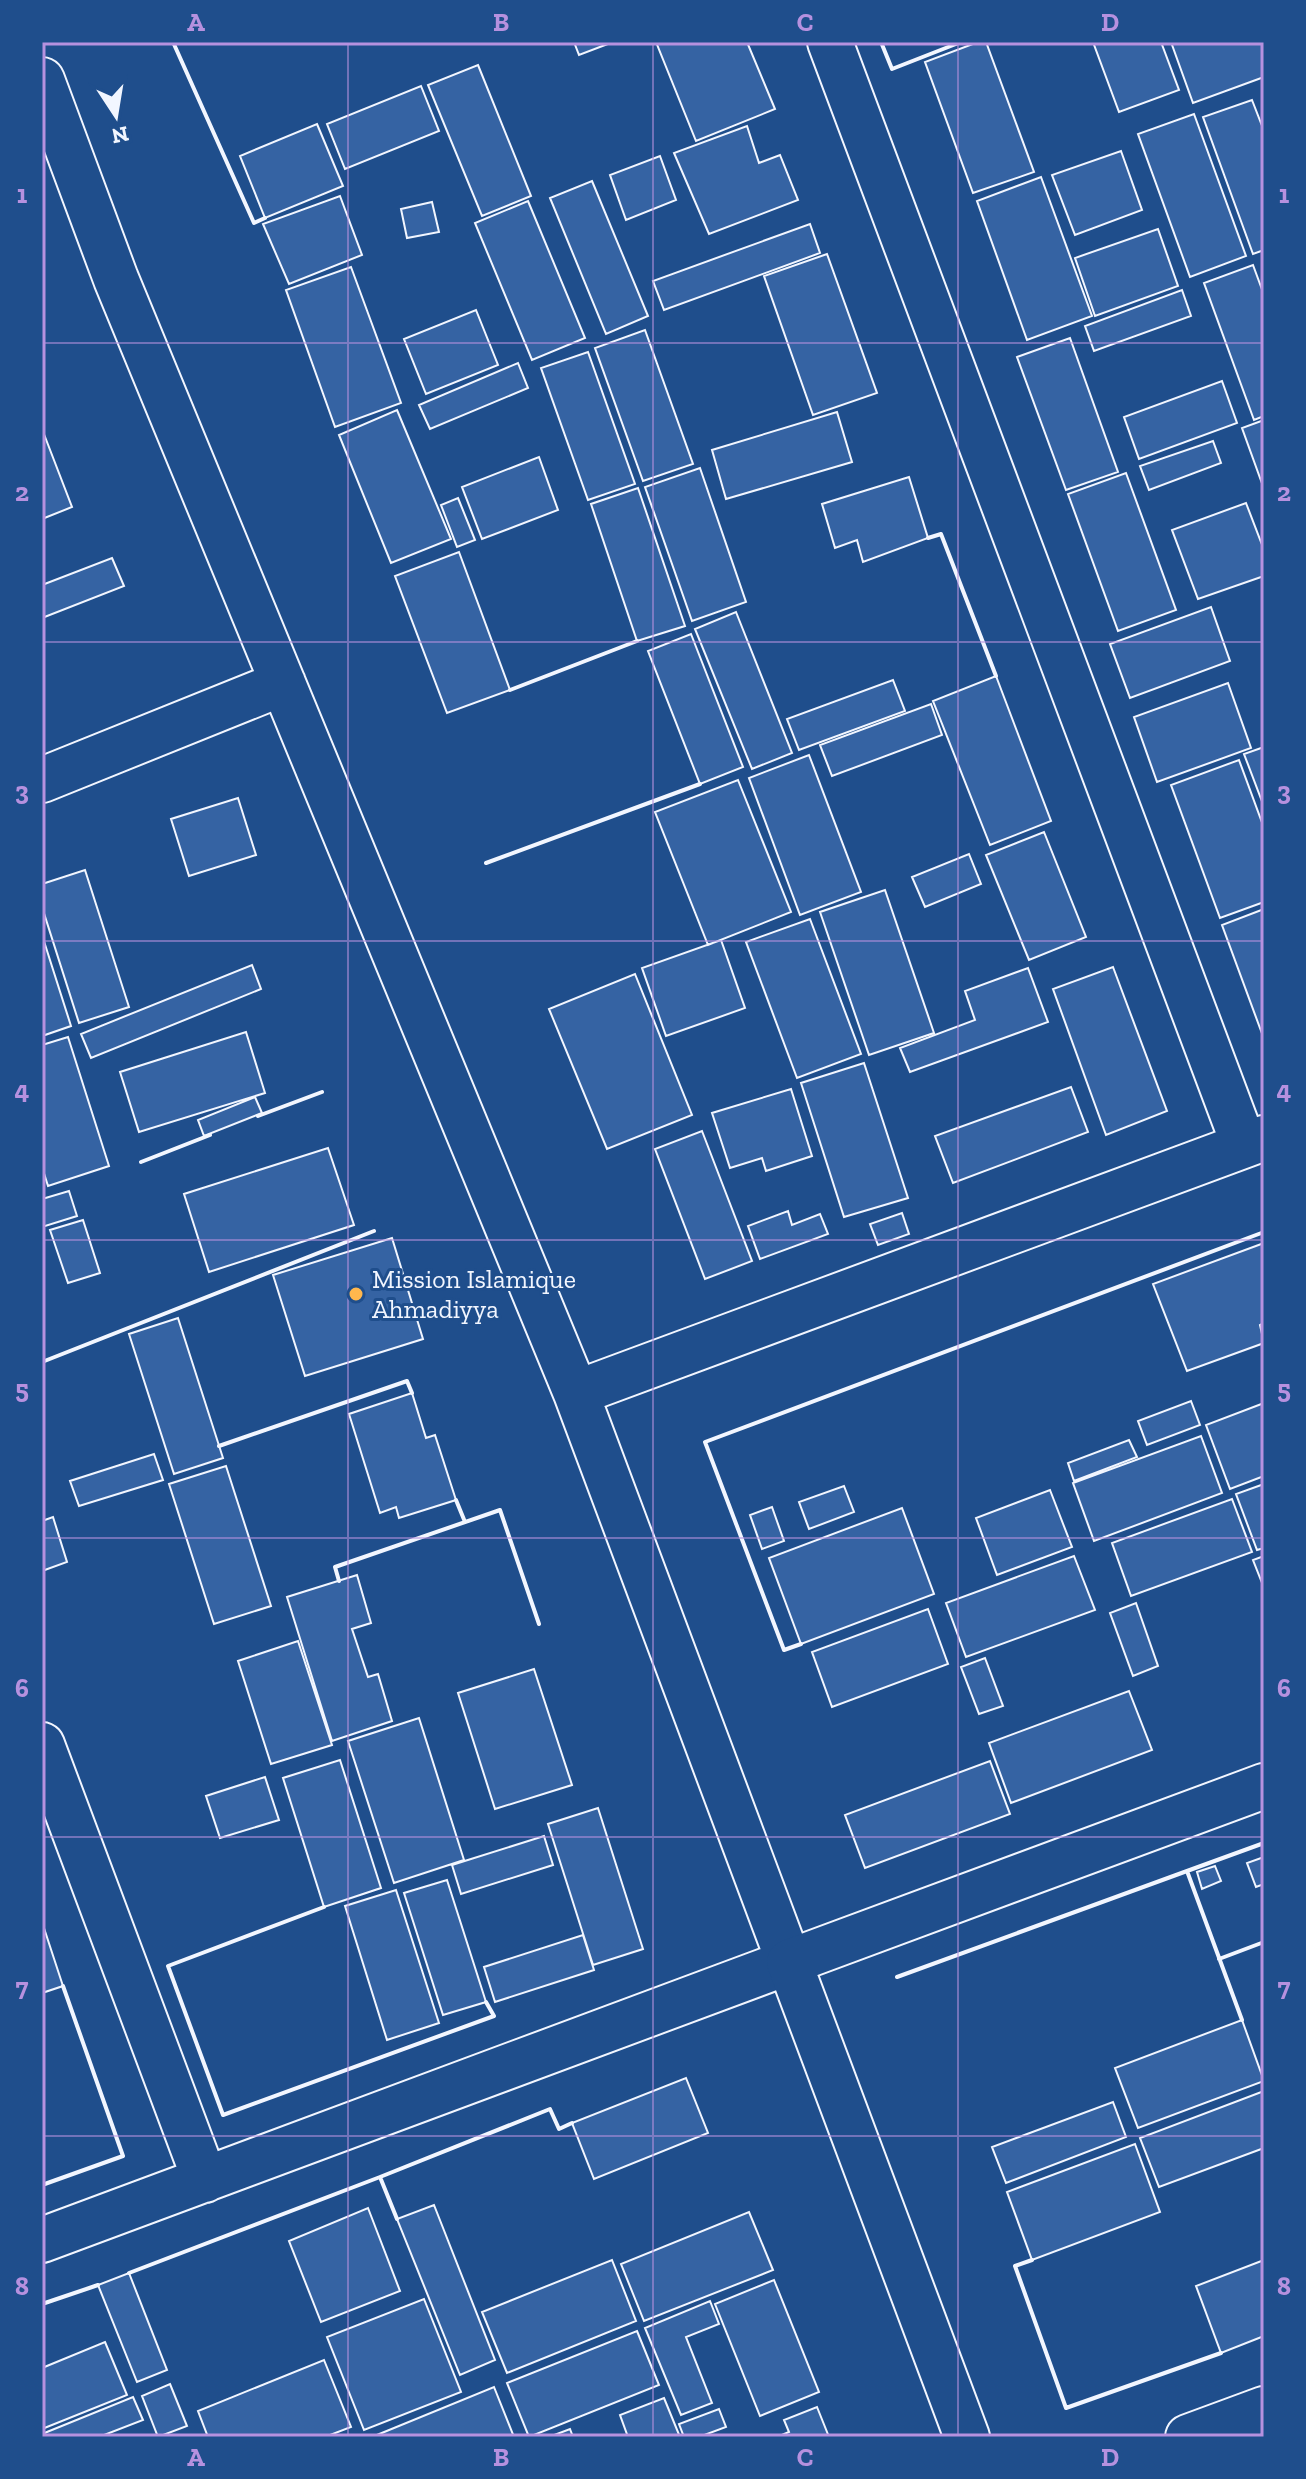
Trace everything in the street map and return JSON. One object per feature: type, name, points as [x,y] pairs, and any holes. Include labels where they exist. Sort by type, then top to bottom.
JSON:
[{"type":"street","points":[[576,1393],[1254,1142],[830,42]]},
{"type":"street","points":[[42,80],[116,279],[576,1393],[967,2437]]},
{"type":"street","points":[[42,780],[283,683]]},
{"type":"street","points":[[42,1745],[205,2180]]},
{"type":"street","points":[[42,2240],[1264,1786]]},
{"type":"street","points":[[1188,2437],[1264,2409]]},
{"type":"building","points":[[574,42],[613,42],[579,55]]},
{"type":"building","points":[[656,42],[747,42],[775,109],[696,141]]},
{"type":"building","points":[[978,42],[986,42],[1034,172],[973,193],[925,62]]},
{"type":"building","points":[[1093,42],[1161,42],[1179,90],[1119,112]]},
{"type":"building","points":[[1171,42],[1264,42],[1264,77],[1193,103]]},
{"type":"building","points":[[478,65],[531,196],[482,216],[428,85]]},
{"type":"building","points":[[421,86],[439,131],[345,169],[327,124]]},
{"type":"building","points":[[1252,100],[1264,131],[1264,250],[1253,254],[1203,117]]},
{"type":"building","points":[[1194,114],[1246,256],[1190,277],[1138,134]]},
{"type":"building","points":[[317,124],[343,186],[265,218],[240,156]]},
{"type":"building","points":[[747,126],[759,163],[780,155],[798,200],[709,234],[674,153]]},
{"type":"building","points":[[1121,151],[1142,210],[1075,235],[1052,175]]},
{"type":"building","points":[[660,156],[676,200],[626,220],[610,175]]},
{"type":"building","points":[[1041,177],[1092,316],[1027,340],[977,201]]},
{"type":"building","points":[[592,181],[648,316],[606,334],[550,198]]},
{"type":"building","points":[[340,196],[362,255],[289,284],[263,224]]},
{"type":"building","points":[[528,201],[585,338],[532,360],[475,223]]},
{"type":"building","points":[[432,202],[439,232],[407,238],[401,209]]},
{"type":"building","points":[[810,224],[820,253],[664,310],[653,281]]},
{"type":"building","points":[[1158,229],[1178,286],[1095,316],[1075,258]]},
{"type":"building","points":[[827,254],[877,393],[813,415],[764,276]]},
{"type":"building","points":[[1253,265],[1264,295],[1264,416],[1254,420],[1204,283]]},
{"type":"building","points":[[351,267],[401,403],[335,427],[286,290]]},
{"type":"building","points":[[1182,290],[1191,316],[1094,351],[1085,326]]},
{"type":"building","points":[[476,310],[498,365],[426,394],[404,339]]},
{"type":"building","points":[[645,330],[693,464],[643,481],[595,348]]},
{"type":"building","points":[[1070,338],[1118,472],[1066,490],[1017,357]]},
{"type":"building","points":[[588,352],[635,484],[588,500],[541,368]]},
{"type":"building","points":[[518,363],[528,388],[430,429],[419,405]]},
{"type":"building","points":[[1222,381],[1237,423],[1139,459],[1124,417]]},
{"type":"building","points":[[397,410],[451,539],[391,563],[339,435]]},
{"type":"building","points":[[837,412],[852,462],[726,499],[712,450]]},
{"type":"building","points":[[1264,420],[1264,489],[1242,428]]},
{"type":"building","points":[[42,429],[72,507],[42,519]]},
{"type":"building","points":[[1213,441],[1221,463],[1149,490],[1140,466]]},
{"type":"building","points":[[539,457],[558,510],[482,539],[462,487]]},
{"type":"building","points":[[700,468],[746,602],[692,621],[645,487]]},
{"type":"building","points":[[1126,473],[1176,610],[1118,631],[1068,494]]},
{"type":"building","points":[[909,477],[928,538],[863,562],[857,540],[835,548],[822,504]]},
{"type":"building","points":[[638,488],[685,626],[637,641],[591,504]]},
{"type":"building","points":[[458,498],[475,540],[457,547],[441,505]]},
{"type":"building","points":[[1246,503],[1264,550],[1264,576],[1198,599],[1172,530]]},
{"type":"building","points":[[459,552],[510,690],[447,713],[395,576]]},
{"type":"building","points":[[112,558],[124,586],[42,618],[42,585]]},
{"type":"building","points":[[1211,607],[1230,661],[1130,698],[1110,644]]},
{"type":"building","points":[[736,612],[792,753],[752,769],[695,629]]},
{"type":"building","points":[[691,634],[743,767],[700,784],[648,651]]},
{"type":"building","points":[[996,676],[1051,821],[990,845],[933,701]]},
{"type":"building","points":[[893,680],[905,711],[799,750],[787,719]]},
{"type":"building","points":[[1228,683],[1251,748],[1157,782],[1134,717]]},
{"type":"building","points":[[931,704],[942,735],[832,776],[820,745]]},
{"type":"building","points":[[1264,747],[1264,804],[1263,804],[1244,754]]},
{"type":"building","points":[[809,755],[861,892],[800,915],[749,778]]},
{"type":"building","points":[[1239,760],[1264,828],[1264,902],[1220,918],[1171,785]]},
{"type":"building","points":[[738,780],[791,912],[708,945],[655,812]]},
{"type":"building","points":[[238,798],[256,855],[189,876],[171,819]]},
{"type":"building","points":[[1044,832],[1086,937],[1029,960],[986,855]]},
{"type":"building","points":[[969,854],[981,884],[925,907],[912,877]]},
{"type":"building","points":[[85,870],[129,1007],[79,1023],[42,907],[42,884]]},
{"type":"building","points":[[885,890],[934,1033],[869,1055],[820,912]]},
{"type":"building","points":[[1264,909],[1264,1039],[1222,925]]},
{"type":"building","points":[[810,919],[861,1054],[797,1078],[746,942]]},
{"type":"building","points":[[42,935],[71,1026],[42,1036]]},
{"type":"building","points":[[721,940],[745,1008],[666,1036],[642,968]]},
{"type":"building","points":[[252,965],[261,989],[91,1058],[81,1034]]},
{"type":"building","points":[[1113,967],[1167,1111],[1106,1135],[1053,989]]},
{"type":"building","points":[[1028,968],[1048,1022],[910,1072],[900,1048],[975,1020],[965,991]]},
{"type":"building","points":[[635,974],[692,1115],[607,1149],[549,1009]]},
{"type":"building","points":[[246,1032],[265,1093],[139,1132],[120,1072]]},
{"type":"building","points":[[68,1037],[109,1166],[48,1186],[42,1167],[42,1045]]},
{"type":"building","points":[[864,1063],[908,1198],[844,1217],[801,1083]]},
{"type":"building","points":[[1071,1087],[1088,1132],[953,1183],[935,1136]]},
{"type":"building","points":[[791,1089],[812,1156],[766,1171],[762,1158],[730,1168],[712,1113]]},
{"type":"building","points":[[255,1097],[262,1113],[204,1136],[198,1120]]},
{"type":"building","points":[[702,1131],[752,1261],[705,1279],[655,1149]]},
{"type":"building","points":[[328,1148],[354,1225],[209,1272],[184,1194]]},
{"type":"building","points":[[69,1191],[77,1216],[42,1227],[42,1199]]},
{"type":"building","points":[[788,1211],[792,1225],[820,1214],[828,1234],[760,1259],[748,1226]]},
{"type":"building","points":[[902,1213],[909,1234],[878,1245],[870,1224]]},
{"type":"building","points":[[83,1220],[100,1273],[68,1283],[50,1230]]},
{"type":"building","points":[[392,1238],[423,1339],[305,1376],[273,1275]]},
{"type":"building","points":[[1264,1243],[1264,1323],[1260,1325],[1264,1343],[1187,1371],[1153,1284]]},
{"type":"building","points":[[178,1318],[223,1458],[174,1474],[129,1334]]},
{"type":"building","points":[[412,1393],[426,1438],[435,1435],[456,1500],[399,1518],[396,1507],[380,1513],[349,1414]]},
{"type":"building","points":[[1191,1401],[1200,1425],[1147,1445],[1138,1421]]},
{"type":"building","points":[[1264,1403],[1264,1476],[1230,1489],[1206,1425]]},
{"type":"building","points":[[1201,1436],[1222,1493],[1094,1541],[1073,1483]]},
{"type":"building","points":[[1129,1440],[1137,1457],[1074,1481],[1068,1463]]},
{"type":"building","points":[[154,1454],[163,1480],[79,1506],[70,1481]]},
{"type":"building","points":[[226,1466],[271,1606],[214,1624],[169,1484]]},
{"type":"building","points":[[1264,1484],[1264,1548],[1257,1550],[1236,1494]]},
{"type":"building","points":[[844,1486],[854,1512],[809,1529],[799,1502]]},
{"type":"building","points":[[1050,1490],[1072,1547],[997,1575],[976,1518]]},
{"type":"building","points":[[1232,1499],[1252,1552],[1131,1596],[1112,1543]]},
{"type":"building","points":[[772,1507],[784,1541],[762,1549],[750,1515]]},
{"type":"building","points":[[902,1508],[934,1594],[801,1644],[769,1558]]},
{"type":"building","points":[[53,1517],[67,1562],[42,1571],[42,1521]]},
{"type":"building","points":[[1074,1556],[1095,1610],[966,1657],[946,1603]]},
{"type":"building","points":[[1264,1556],[1264,1588],[1253,1560]]},
{"type":"building","points":[[357,1575],[371,1623],[352,1629],[368,1677],[378,1674],[392,1721],[332,1741],[287,1597]]},
{"type":"building","points":[[1136,1603],[1158,1666],[1133,1676],[1110,1613]]},
{"type":"building","points":[[928,1609],[948,1664],[832,1707],[812,1652]]},
{"type":"building","points":[[298,1641],[332,1745],[271,1764],[238,1661]]},
{"type":"building","points":[[985,1658],[1003,1706],[979,1714],[961,1667]]},
{"type":"building","points":[[534,1669],[572,1785],[495,1809],[458,1693]]},
{"type":"building","points":[[1129,1691],[1152,1750],[1011,1803],[989,1743]]},
{"type":"building","points":[[419,1718],[464,1860],[394,1883],[348,1741]]},
{"type":"building","points":[[340,1760],[381,1888],[324,1907],[283,1778]]},
{"type":"building","points":[[990,1761],[1010,1814],[865,1868],[845,1815]]},
{"type":"building","points":[[265,1777],[279,1820],[220,1838],[206,1796]]},
{"type":"building","points":[[598,1808],[643,1949],[593,1965],[548,1824]]},
{"type":"building","points":[[544,1836],[553,1865],[461,1894],[452,1865]]},
{"type":"building","points":[[1264,1857],[1264,1884],[1256,1887],[1247,1863]]},
{"type":"building","points":[[1215,1866],[1221,1881],[1202,1889],[1197,1872]]},
{"type":"building","points":[[447,1880],[486,2002],[443,2015],[404,1893]]},
{"type":"building","points":[[396,1890],[439,2023],[387,2040],[345,1906]]},
{"type":"building","points":[[42,1922],[63,1986],[42,1993]]},
{"type":"building","points":[[583,1935],[594,1970],[495,2002],[484,1967]]},
{"type":"building","points":[[1242,2020],[1264,2081],[1138,2128],[1115,2068]]},
{"type":"building","points":[[686,2078],[708,2133],[594,2179],[572,2123]]},
{"type":"building","points":[[1264,2091],[1264,2148],[1159,2187],[1140,2138]]},
{"type":"building","points":[[1113,2102],[1126,2137],[1006,2183],[992,2147]]},
{"type":"building","points":[[1135,2144],[1160,2212],[1032,2260],[1007,2192]]},
{"type":"building","points":[[434,2205],[495,2360],[460,2375],[397,2219]]},
{"type":"building","points":[[368,2208],[400,2291],[321,2322],[289,2241]]},
{"type":"building","points":[[749,2212],[773,2270],[644,2321],[621,2264]]},
{"type":"building","points":[[612,2260],[636,2321],[507,2373],[482,2312]]},
{"type":"building","points":[[1264,2260],[1264,2336],[1221,2353],[1196,2286]]},
{"type":"building","points":[[129,2273],[167,2370],[137,2382],[98,2285]]},
{"type":"building","points":[[774,2280],[819,2392],[760,2416],[715,2304]]},
{"type":"building","points":[[424,2299],[461,2392],[364,2430],[327,2337]]},
{"type":"building","points":[[710,2301],[719,2324],[686,2337],[712,2403],[681,2415],[645,2328]]},
{"type":"building","points":[[637,2331],[659,2385],[529,2437],[507,2383]]},
{"type":"building","points":[[105,2342],[127,2395],[42,2429],[42,2368]]},
{"type":"building","points":[[324,2360],[351,2427],[325,2437],[208,2437],[198,2411]]},
{"type":"building","points":[[170,2384],[187,2426],[158,2437],[142,2396]]},
{"type":"building","points":[[494,2387],[514,2437],[372,2437]]},
{"type":"building","points":[[133,2397],[143,2420],[99,2437],[42,2437],[42,2434]]},
{"type":"building","points":[[664,2398],[680,2437],[628,2437],[620,2415]]},
{"type":"building","points":[[817,2407],[829,2437],[777,2437],[789,2432],[784,2420]]},
{"type":"building","points":[[719,2409],[726,2427],[699,2437],[684,2437],[679,2424]]},
{"type":"building","points":[[570,2429],[573,2437],[549,2437]]},
{"type":"wall","points":[[173,42],[254,223],[265,218]]},
{"type":"wall","points":[[881,42],[892,69],[961,42]]},
{"type":"wall","points":[[928,538],[941,534],[996,676]]},
{"type":"wall","points":[[510,690],[637,641]]},
{"type":"wall","points":[[486,863],[700,784]]},
{"type":"wall","points":[[258,1116],[322,1092]]},
{"type":"wall","points":[[141,1162],[210,1135]]},
{"type":"wall","points":[[42,1362],[374,1231]]},
{"type":"wall","points":[[801,1644],[784,1650],[705,1442],[1264,1232]]},
{"type":"wall","points":[[219,1446],[407,1381],[412,1393]]},
{"type":"wall","points":[[456,1500],[465,1522]]},
{"type":"wall","points":[[339,1581],[335,1567],[500,1510],[539,1624]]},
{"type":"wall","points":[[1187,1871],[1264,1843]]},
{"type":"wall","points":[[897,1977],[1187,1871],[1242,2020]]},
{"type":"wall","points":[[324,1907],[168,1966],[223,2115],[494,2016],[486,2002]]},
{"type":"wall","points":[[1219,1959],[1264,1942]]},
{"type":"wall","points":[[42,2185],[123,2156],[63,1986]]},
{"type":"wall","points":[[397,2219],[380,2177],[550,2109],[559,2129],[572,2123]]},
{"type":"wall","points":[[129,2273],[380,2177]]},
{"type":"wall","points":[[1032,2260],[1015,2266],[1066,2408],[1221,2353]]},
{"type":"wall","points":[[42,2304],[98,2285]]},
{"type":"place","name":"Mission Islamique Ahmadiyya","points":[[356,1294]]}]
